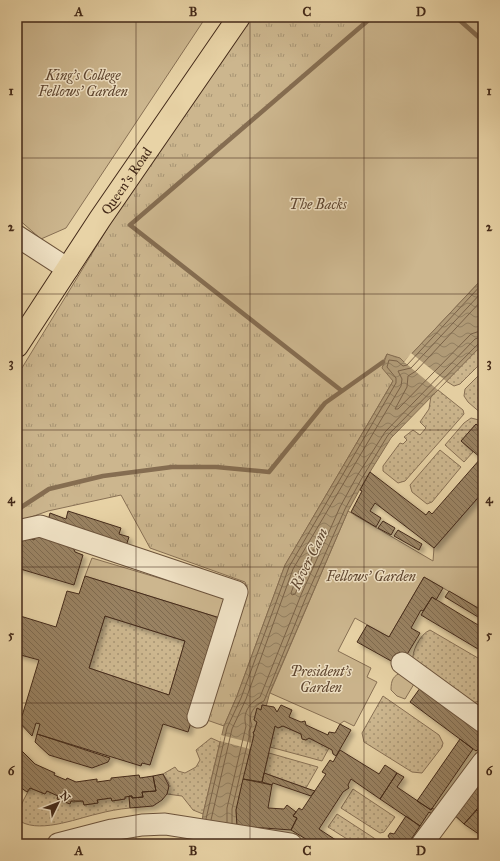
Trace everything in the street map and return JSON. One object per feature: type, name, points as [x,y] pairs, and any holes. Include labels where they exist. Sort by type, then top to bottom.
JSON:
[{"type":"main road","name":"Queen's Road","points":[[17,346],[100,219],[238,17]]},
{"type":"street","points":[[17,236],[68,269]]},
{"type":"street","points":[[24,533],[40,526],[237,592],[198,716]]},
{"type":"street","points":[[402,663],[483,722]]},
{"type":"street","points":[[422,844],[442,831],[483,762]]},
{"type":"street","points":[[58,844],[112,830],[142,825],[165,824],[201,831],[291,844]]},
{"type":"green space","name":"King's College Fellows' Garden","points":[[17,17],[206,17],[66,228],[41,239],[17,218]]},
{"type":"green space","name":"The Backs","points":[[247,17],[483,17],[483,278],[393,381],[285,565],[237,696],[224,726],[204,719],[247,587],[245,582],[150,548],[121,495],[48,511],[17,522],[17,376],[145,167]]},
{"type":"green space","points":[[372,17],[483,17],[483,278],[404,362],[387,354],[383,362],[342,391],[130,225]]},
{"type":"green space","points":[[483,344],[483,361],[460,384],[454,386],[446,381]]},
{"type":"green space","points":[[483,371],[483,415],[468,402],[464,396],[465,389]]},
{"type":"green space","points":[[438,390],[463,410],[464,414],[405,481],[398,483],[383,471],[383,466],[400,443],[403,444],[407,440],[404,437],[413,430],[420,435],[426,428],[420,422],[429,409],[431,396]]},
{"type":"green space","points":[[471,418],[479,420],[483,423],[483,430],[476,424],[461,441],[473,452],[464,462],[445,445],[464,423]]},
{"type":"green space","points":[[440,450],[461,467],[432,502],[427,504],[412,492],[410,485]]},
{"type":"green space","points":[[483,492],[483,611],[424,577],[389,637],[355,618],[338,651],[371,668],[367,677],[377,682],[354,726],[344,721],[340,724],[270,693],[348,511],[433,561],[434,548]]},
{"type":"green space","points":[[92,558],[229,599],[223,619],[85,576]]},
{"type":"green space","points":[[105,616],[185,641],[169,695],[89,668]]},
{"type":"green space","points":[[430,630],[483,661],[483,700],[472,703],[413,662],[413,653],[417,644],[423,635]]},
{"type":"green space","points":[[402,672],[417,679],[405,699],[397,696],[391,690],[393,679],[396,675]]},
{"type":"green space","points":[[383,696],[439,735],[443,743],[442,747],[422,773],[412,772],[364,742],[362,733]]},
{"type":"green space","points":[[275,726],[278,728],[283,726],[301,734],[303,739],[306,740],[309,738],[329,748],[322,761],[270,747]]},
{"type":"green space","points":[[211,738],[220,742],[203,814],[193,810],[182,796],[167,794],[169,783],[163,774],[175,767],[178,771],[185,773],[196,767],[200,760],[196,750]]},
{"type":"green space","points":[[269,753],[318,767],[306,788],[264,773]]},
{"type":"green space","points":[[30,788],[45,794],[47,791],[73,802],[83,801],[84,805],[98,803],[97,800],[111,798],[112,801],[125,799],[125,797],[129,796],[130,808],[105,812],[67,822],[45,826],[34,826],[25,824],[17,819],[23,801]]},
{"type":"green space","points":[[353,789],[395,817],[384,832],[380,833],[341,808]]},
{"type":"green space","points":[[337,814],[377,840],[375,844],[355,844],[328,827]]},
{"type":"water","name":"River Cam","points":[[483,278],[483,344],[391,438],[365,480],[348,511],[270,692],[266,707],[262,705],[261,710],[257,709],[254,720],[257,722],[253,732],[254,735],[236,810],[237,826],[199,844],[203,814],[224,726],[237,696],[285,565],[393,381],[382,368],[387,354],[400,358],[404,362]]},
{"type":"pier","points":[[411,353],[446,381],[438,390],[404,362]]},
{"type":"pier","points":[[221,735],[252,743],[250,749],[220,741]]},
{"type":"building","points":[[476,424],[483,430],[483,492],[434,548],[375,503],[370,511],[381,518],[376,527],[351,512],[362,491],[360,490],[370,472],[426,515],[429,511],[432,514],[481,458],[461,441]]},
{"type":"building","points":[[68,511],[121,528],[119,534],[129,537],[126,546],[48,521],[50,513],[66,519]]},
{"type":"building","points":[[383,521],[395,528],[391,535],[378,528]]},
{"type":"building","points":[[398,530],[422,544],[419,550],[394,536]]},
{"type":"building","points":[[37,532],[72,545],[75,552],[83,555],[74,585],[17,568],[17,537],[21,535],[34,540]]},
{"type":"building","points":[[85,576],[223,619],[188,732],[163,724],[150,765],[142,763],[141,766],[37,734],[40,724],[36,723],[32,736],[18,721],[20,715],[22,716],[39,660],[17,654],[17,615],[56,627],[67,591],[79,594]],"holes":[[[105,616],[185,641],[169,695],[89,668]]]},
{"type":"building","points":[[424,577],[443,588],[436,600],[432,597],[423,611],[421,610],[411,628],[420,633],[400,666],[357,642],[367,625],[389,637]]},
{"type":"building","points":[[449,591],[483,611],[483,620],[445,597]]},
{"type":"building","points":[[432,597],[483,628],[483,652],[421,615]]},
{"type":"building","points":[[423,684],[483,728],[483,745],[476,751],[410,702]]},
{"type":"building","points":[[262,705],[274,707],[277,712],[281,705],[292,710],[289,717],[301,722],[305,721],[306,725],[328,735],[329,732],[335,733],[340,724],[351,730],[336,756],[333,754],[332,750],[309,738],[306,740],[302,739],[301,734],[283,726],[278,728],[275,726],[262,782],[243,779],[254,735],[253,732],[257,722],[254,720],[257,708],[261,710]]},
{"type":"building","points":[[37,734],[110,758],[108,762],[92,768],[49,755],[35,742]]},
{"type":"building","points":[[460,739],[473,749],[431,810],[417,801]]},
{"type":"building","points":[[340,750],[379,774],[385,765],[397,773],[380,799],[351,779],[348,785],[349,788],[343,792],[319,829],[342,844],[314,844],[291,830],[297,818],[293,816],[299,808],[302,810],[326,774],[322,772],[330,760],[333,762]]},
{"type":"building","points":[[22,751],[35,764],[66,780],[67,778],[76,782],[97,779],[97,782],[111,780],[111,778],[139,775],[140,778],[153,776],[156,791],[142,792],[143,797],[132,798],[132,796],[125,797],[125,799],[112,801],[111,798],[97,800],[98,803],[84,805],[83,801],[71,801],[70,804],[57,799],[58,796],[47,791],[45,794],[30,788],[27,792],[17,785],[17,781],[20,777],[17,774],[17,752],[19,754]]},
{"type":"building","points":[[264,773],[315,791],[311,796],[273,783],[272,785],[262,782]]},
{"type":"building","points":[[397,773],[404,777],[397,787],[431,810],[432,808],[435,810],[432,814],[429,812],[420,826],[380,799]]},
{"type":"building","points":[[163,774],[169,786],[167,794],[162,800],[153,806],[130,808],[129,796],[132,796],[132,798],[143,797],[142,792],[156,791],[153,776]]},
{"type":"building","points":[[483,777],[483,802],[464,824],[451,812]]},
{"type":"building","points":[[243,779],[272,785],[268,808],[284,809],[287,805],[296,812],[293,816],[297,818],[291,830],[237,826],[236,810]]},
{"type":"building","points":[[477,810],[483,814],[483,837],[464,824]]},
{"type":"building","points":[[406,816],[420,826],[408,844],[386,844],[390,839],[388,836],[390,833],[394,834]]},
{"type":"waterway","points":[[372,17],[130,225],[342,391],[383,362]]},
{"type":"waterway","points":[[456,17],[483,41]]},
{"type":"waterway","points":[[17,510],[49,489],[103,476],[172,467],[216,467],[269,472],[325,403],[342,391]]},
{"type":"park label","name":"Fellows' Garden","points":[[371,576]]},
{"type":"park label","name":"President's Garden","points":[[321,680]]}]
